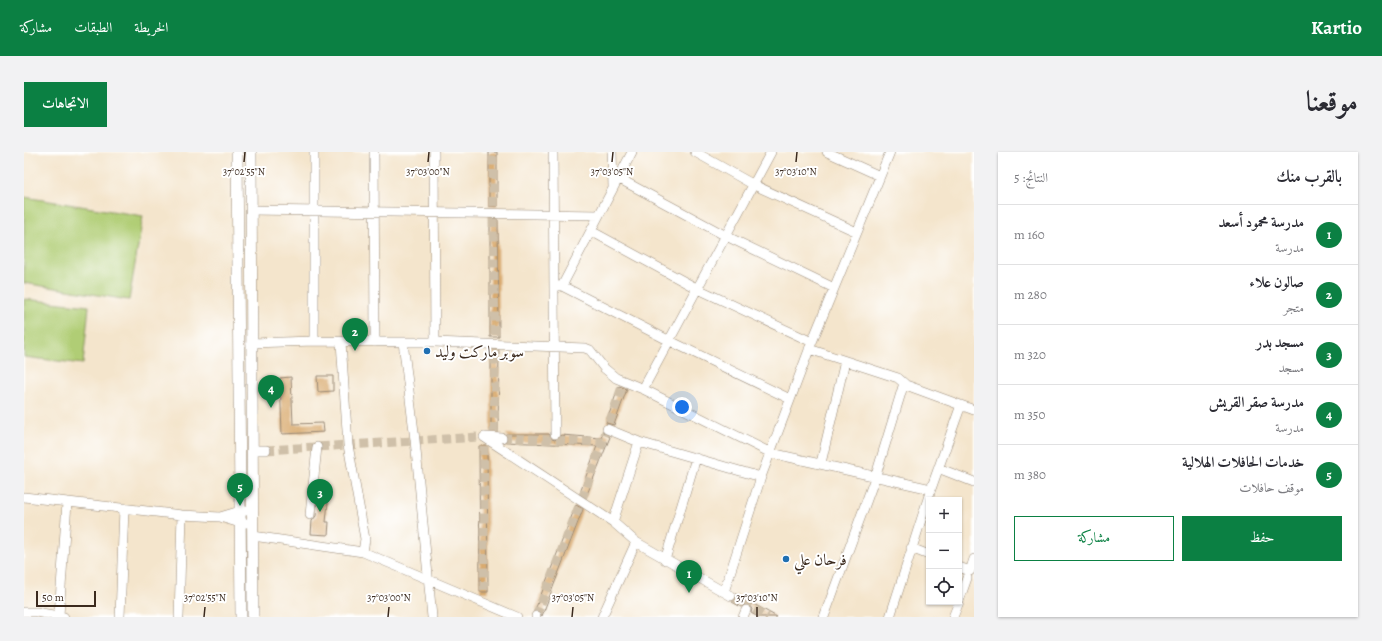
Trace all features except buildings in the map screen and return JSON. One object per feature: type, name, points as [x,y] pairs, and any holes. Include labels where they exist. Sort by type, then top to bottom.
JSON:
[{"type":"main road","points":[[237,152],[241,617]]},
{"type":"main road","points":[[251,152],[253,617]]},
{"type":"street","points":[[314,152],[314,341]]},
{"type":"street","points":[[374,152],[375,342]]},
{"type":"street","points":[[434,152],[435,342]]},
{"type":"street","points":[[553,152],[553,213],[559,286],[555,345],[555,434]]},
{"type":"street","points":[[612,152],[613,189]]},
{"type":"street","points":[[559,286],[591,231],[632,152]]},
{"type":"street","points":[[695,152],[754,185],[857,232]]},
{"type":"street","points":[[643,388],[771,152]]},
{"type":"street","points":[[827,152],[880,176]]},
{"type":"street","points":[[497,436],[482,440],[613,522],[636,542],[664,560],[727,594],[761,477],[790,398],[810,345],[890,152]]},
{"type":"street","points":[[618,178],[726,236],[834,288]]},
{"type":"street","points":[[251,210],[493,212],[599,215]]},
{"type":"street","points":[[591,231],[696,288],[810,345],[845,361],[898,378],[904,383],[974,410]]},
{"type":"street","points":[[559,286],[790,398]]},
{"type":"street","points":[[251,342],[435,342],[579,347],[590,350],[609,373],[623,385],[643,388],[771,453],[876,475],[931,489]]},
{"type":"street","points":[[341,342],[348,445],[365,539],[363,552]]},
{"type":"street","points":[[403,342],[432,617]]},
{"type":"street","points":[[821,463],[845,361]]},
{"type":"street","points":[[824,617],[876,475],[904,383]]},
{"type":"street","points":[[890,617],[911,548],[961,406]]},
{"type":"street","points":[[607,430],[639,442],[761,477]]},
{"type":"street","points":[[613,522],[639,442]]},
{"type":"street","points":[[310,515],[316,447]]},
{"type":"street","points":[[253,450],[266,450]]},
{"type":"street","points":[[664,560],[696,458]]},
{"type":"street","points":[[938,468],[974,482]]},
{"type":"street","points":[[24,497],[182,515],[220,517],[240,523],[253,523]]},
{"type":"street","points":[[24,612],[62,616],[67,503]]},
{"type":"street","points":[[120,617],[124,508]]},
{"type":"street","points":[[220,517],[240,511],[253,511]]},
{"type":"street","points":[[179,617],[182,515]]},
{"type":"street","points":[[253,536],[363,552],[517,617]]},
{"type":"street","points":[[602,617],[636,542]]},
{"type":"street","points":[[911,548],[926,554]]},
{"type":"street","points":[[962,568],[970,571],[974,560]]},
{"type":"street","points":[[962,592],[967,578]]},
{"type":"street","points":[[481,601],[484,592]]},
{"type":"street","points":[[953,617],[958,605]]},
{"type":"green space","points":[[24,197],[143,216],[129,300],[24,283]]},
{"type":"green space","points":[[24,299],[89,306],[83,364],[24,357]]},
{"type":"tunnel","points":[[493,152],[493,206]]},
{"type":"tunnel","points":[[493,218],[495,337]]},
{"type":"tunnel","points":[[494,432],[495,349]]},
{"type":"tunnel","points":[[582,499],[622,387]]},
{"type":"tunnel","points":[[266,450],[479,437]]},
{"type":"tunnel","points":[[502,438],[603,442]]},
{"type":"tunnel","points":[[484,446],[484,592]]},
{"type":"tunnel","points":[[536,616],[579,506]]},
{"type":"tunnel","points":[[731,596],[768,617]]},
{"type":"place","name":"صالون علاء","points":[[355,351]]},
{"type":"place","name":"سوبر ماركت وليد","points":[[427,351]]},
{"type":"place","name":"مدرسة صقر القريش","points":[[271,408]]},
{"type":"place","name":"خدمات الحافلات الهلالية","points":[[240,506]]},
{"type":"place","name":"مسجد بدر","points":[[320,512]]},
{"type":"place","name":"فرحان علي","points":[[786,559]]},
{"type":"place","name":"مدرسة محمود أسعد","points":[[689,593]]}]
